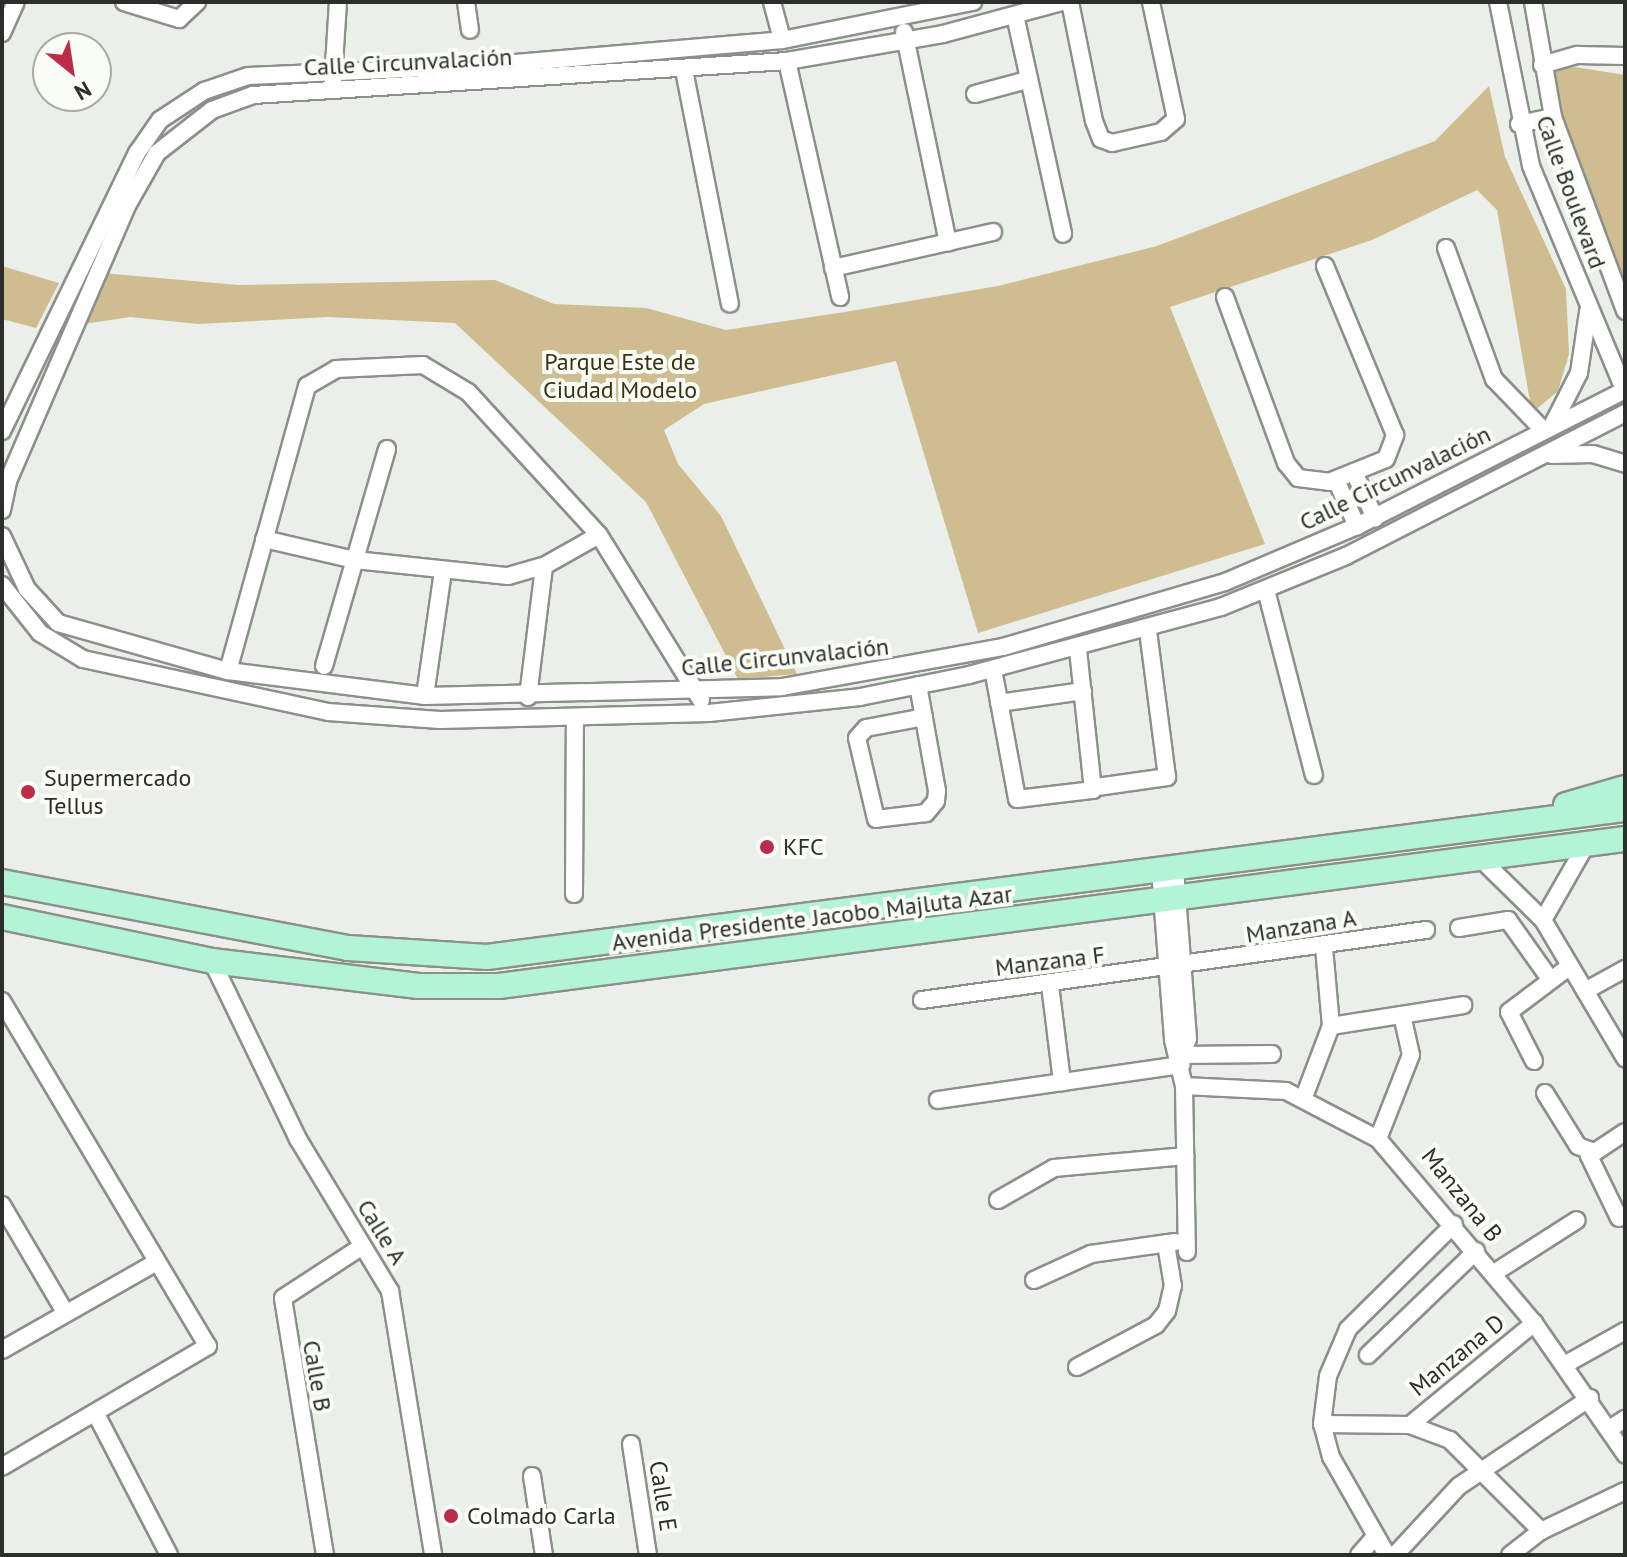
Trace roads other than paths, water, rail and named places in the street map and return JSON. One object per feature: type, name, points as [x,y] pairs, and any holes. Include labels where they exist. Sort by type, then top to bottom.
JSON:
[{"type":"main road","points":[[1506,823],[1625,788]]},
{"type":"main road","name":"Avenida Presidente Jacobo Majluta Azar","points":[[2,882],[348,948],[487,957],[1625,809]]},
{"type":"main road","name":"Avenida Presidente Jacobo Majluta Azar","points":[[2,917],[212,961],[418,986],[526,985],[1625,839]]},
{"type":"street","points":[[3,28],[16,2]]},
{"type":"street","points":[[124,2],[172,19],[185,17],[197,2]]},
{"type":"street","points":[[333,91],[338,2]]},
{"type":"street","points":[[466,2],[470,30]]},
{"type":"street","points":[[772,2],[782,40]]},
{"type":"street","name":"Calle Circunvalación","points":[[2,431],[96,231],[160,120],[204,91],[248,76],[782,40],[973,2]]},
{"type":"street","name":"Calle Circunvalación","points":[[2,510],[10,456],[157,153],[200,117],[253,95],[684,70],[787,61],[905,41],[1062,2]]},
{"type":"street","points":[[1070,2],[1094,121],[1101,139],[1112,143],[1161,132],[1176,119],[1151,2]]},
{"type":"street","name":"Calle Boulevard","points":[[1498,2],[1519,124],[1588,307],[1625,391]]},
{"type":"street","name":"Calle Boulevard","points":[[1533,2],[1553,117],[1625,311]]},
{"type":"street","points":[[1015,15],[1063,234]]},
{"type":"street","points":[[901,18],[948,242]]},
{"type":"street","points":[[1542,65],[1578,55],[1625,56]]},
{"type":"street","points":[[787,61],[840,297]]},
{"type":"street","points":[[684,70],[730,304]]},
{"type":"street","points":[[975,94],[1027,80]]},
{"type":"street","points":[[1519,124],[1553,117]]},
{"type":"street","points":[[833,268],[993,232]]},
{"type":"street","points":[[1446,248],[1494,379],[1548,427],[1579,373],[1588,307]]},
{"type":"street","points":[[1225,297],[1286,463],[1298,478],[1336,480],[1386,459],[1395,435],[1325,266]]},
{"type":"street","points":[[228,671],[307,386],[336,369],[423,365],[468,392],[599,535],[709,713]]},
{"type":"street","name":"Calle Circunvalación","points":[[2,536],[27,589],[58,623],[228,671],[425,696],[528,697],[695,692],[878,674],[1003,647],[1225,582],[1375,518],[1548,427],[1625,391]]},
{"type":"street","name":"Calle Circunvalación","points":[[2,585],[40,633],[83,659],[170,682],[328,712],[575,720],[709,713],[918,685],[1148,630],[1266,590],[1409,525],[1625,413]]},
{"type":"street","points":[[324,666],[387,449]]},
{"type":"street","points":[[1543,456],[1593,454],[1625,464]]},
{"type":"street","points":[[1354,472],[1375,518]]},
{"type":"street","points":[[1336,480],[1357,526]]},
{"type":"street","points":[[1400,505],[1409,525]]},
{"type":"street","points":[[264,539],[355,560],[508,576],[544,566],[599,535]]},
{"type":"street","points":[[528,697],[544,566]]},
{"type":"street","points":[[425,696],[443,571]]},
{"type":"street","points":[[1266,590],[1314,775]]},
{"type":"street","points":[[993,669],[1017,799],[1167,777],[1148,630]]},
{"type":"street","points":[[1078,649],[1097,787]]},
{"type":"street","points":[[918,685],[924,717],[936,801],[926,813],[876,819],[857,738],[866,728],[924,717]]},
{"type":"street","points":[[999,703],[1083,691]]},
{"type":"street","points":[[574,894],[575,720]]},
{"type":"street","points":[[1543,920],[1586,845]]},
{"type":"street","points":[[1481,859],[1543,920],[1625,1058]]},
{"type":"street","points":[[1034,1280],[1091,1254],[1166,1244],[1188,1246],[1184,1086],[1167,869]]},
{"type":"street","points":[[1459,928],[1508,920],[1550,979]]},
{"type":"street","name":"Manzana A","points":[[1176,970],[1426,930]]},
{"type":"street","points":[[1304,1097],[1331,1026],[1324,948]]},
{"type":"street","name":"Calle A","points":[[212,961],[298,1139],[390,1291],[433,1555]]},
{"type":"street","points":[[1534,1061],[1507,1018],[1550,979],[1570,966]]},
{"type":"street","points":[[1585,991],[1625,969]]},
{"type":"street","name":"Manzana F","points":[[922,1000],[1176,970]]},
{"type":"street","points":[[1050,985],[1062,1082]]},
{"type":"street","points":[[2,1001],[208,1346],[2,1467]]},
{"type":"street","points":[[1331,1026],[1463,1005]]},
{"type":"street","points":[[1378,1139],[1411,1055],[1402,1015]]},
{"type":"street","points":[[938,1100],[1181,1060],[1272,1054]]},
{"type":"street","name":"Manzana B","points":[[1184,1086],[1266,1087],[1304,1097],[1378,1139],[1454,1224],[1590,1398],[1618,1424],[1625,1454]]},
{"type":"street","points":[[1545,1093],[1578,1146],[1591,1151],[1619,1218]]},
{"type":"street","points":[[1591,1151],[1625,1132]]},
{"type":"street","points":[[998,1200],[1054,1168],[1185,1156]]},
{"type":"street","points":[[2,1205],[65,1312]]},
{"type":"street","points":[[1494,1273],[1577,1220]]},
{"type":"street","points":[[1387,1555],[1344,1487],[1322,1424],[1333,1354],[1348,1329],[1454,1224]]},
{"type":"street","points":[[1077,1367],[1156,1325],[1167,1311],[1173,1286],[1166,1244]]},
{"type":"street","name":"Calle B","points":[[325,1555],[283,1298],[361,1247]]},
{"type":"street","points":[[1368,1355],[1476,1251]]},
{"type":"street","points":[[2,1350],[157,1262]]},
{"type":"street","name":"Manzana D","points":[[1410,1425],[1534,1323]]},
{"type":"street","points":[[1566,1364],[1625,1331]]},
{"type":"street","points":[[1395,1555],[1459,1486],[1590,1398]]},
{"type":"street","points":[[96,1414],[169,1555]]},
{"type":"street","points":[[1322,1424],[1410,1425],[1450,1440],[1484,1469],[1541,1531]]},
{"type":"street","name":"Calle E","points":[[631,1444],[648,1555]]},
{"type":"street","points":[[532,1476],[544,1555]]},
{"type":"street","points":[[1510,1555],[1541,1531],[1625,1491]]},
{"type":"street","points":[[1359,1555],[1374,1538]]},
{"type":"place","name":"Supermercado Tellus","points":[[28,792]]},
{"type":"place","name":"KFC","points":[[767,847]]},
{"type":"place","name":"Colmado Carla","points":[[451,1516]]},
{"type":"park label","name":"Parque Este de Ciudad Modelo","points":[[620,376]]}]
